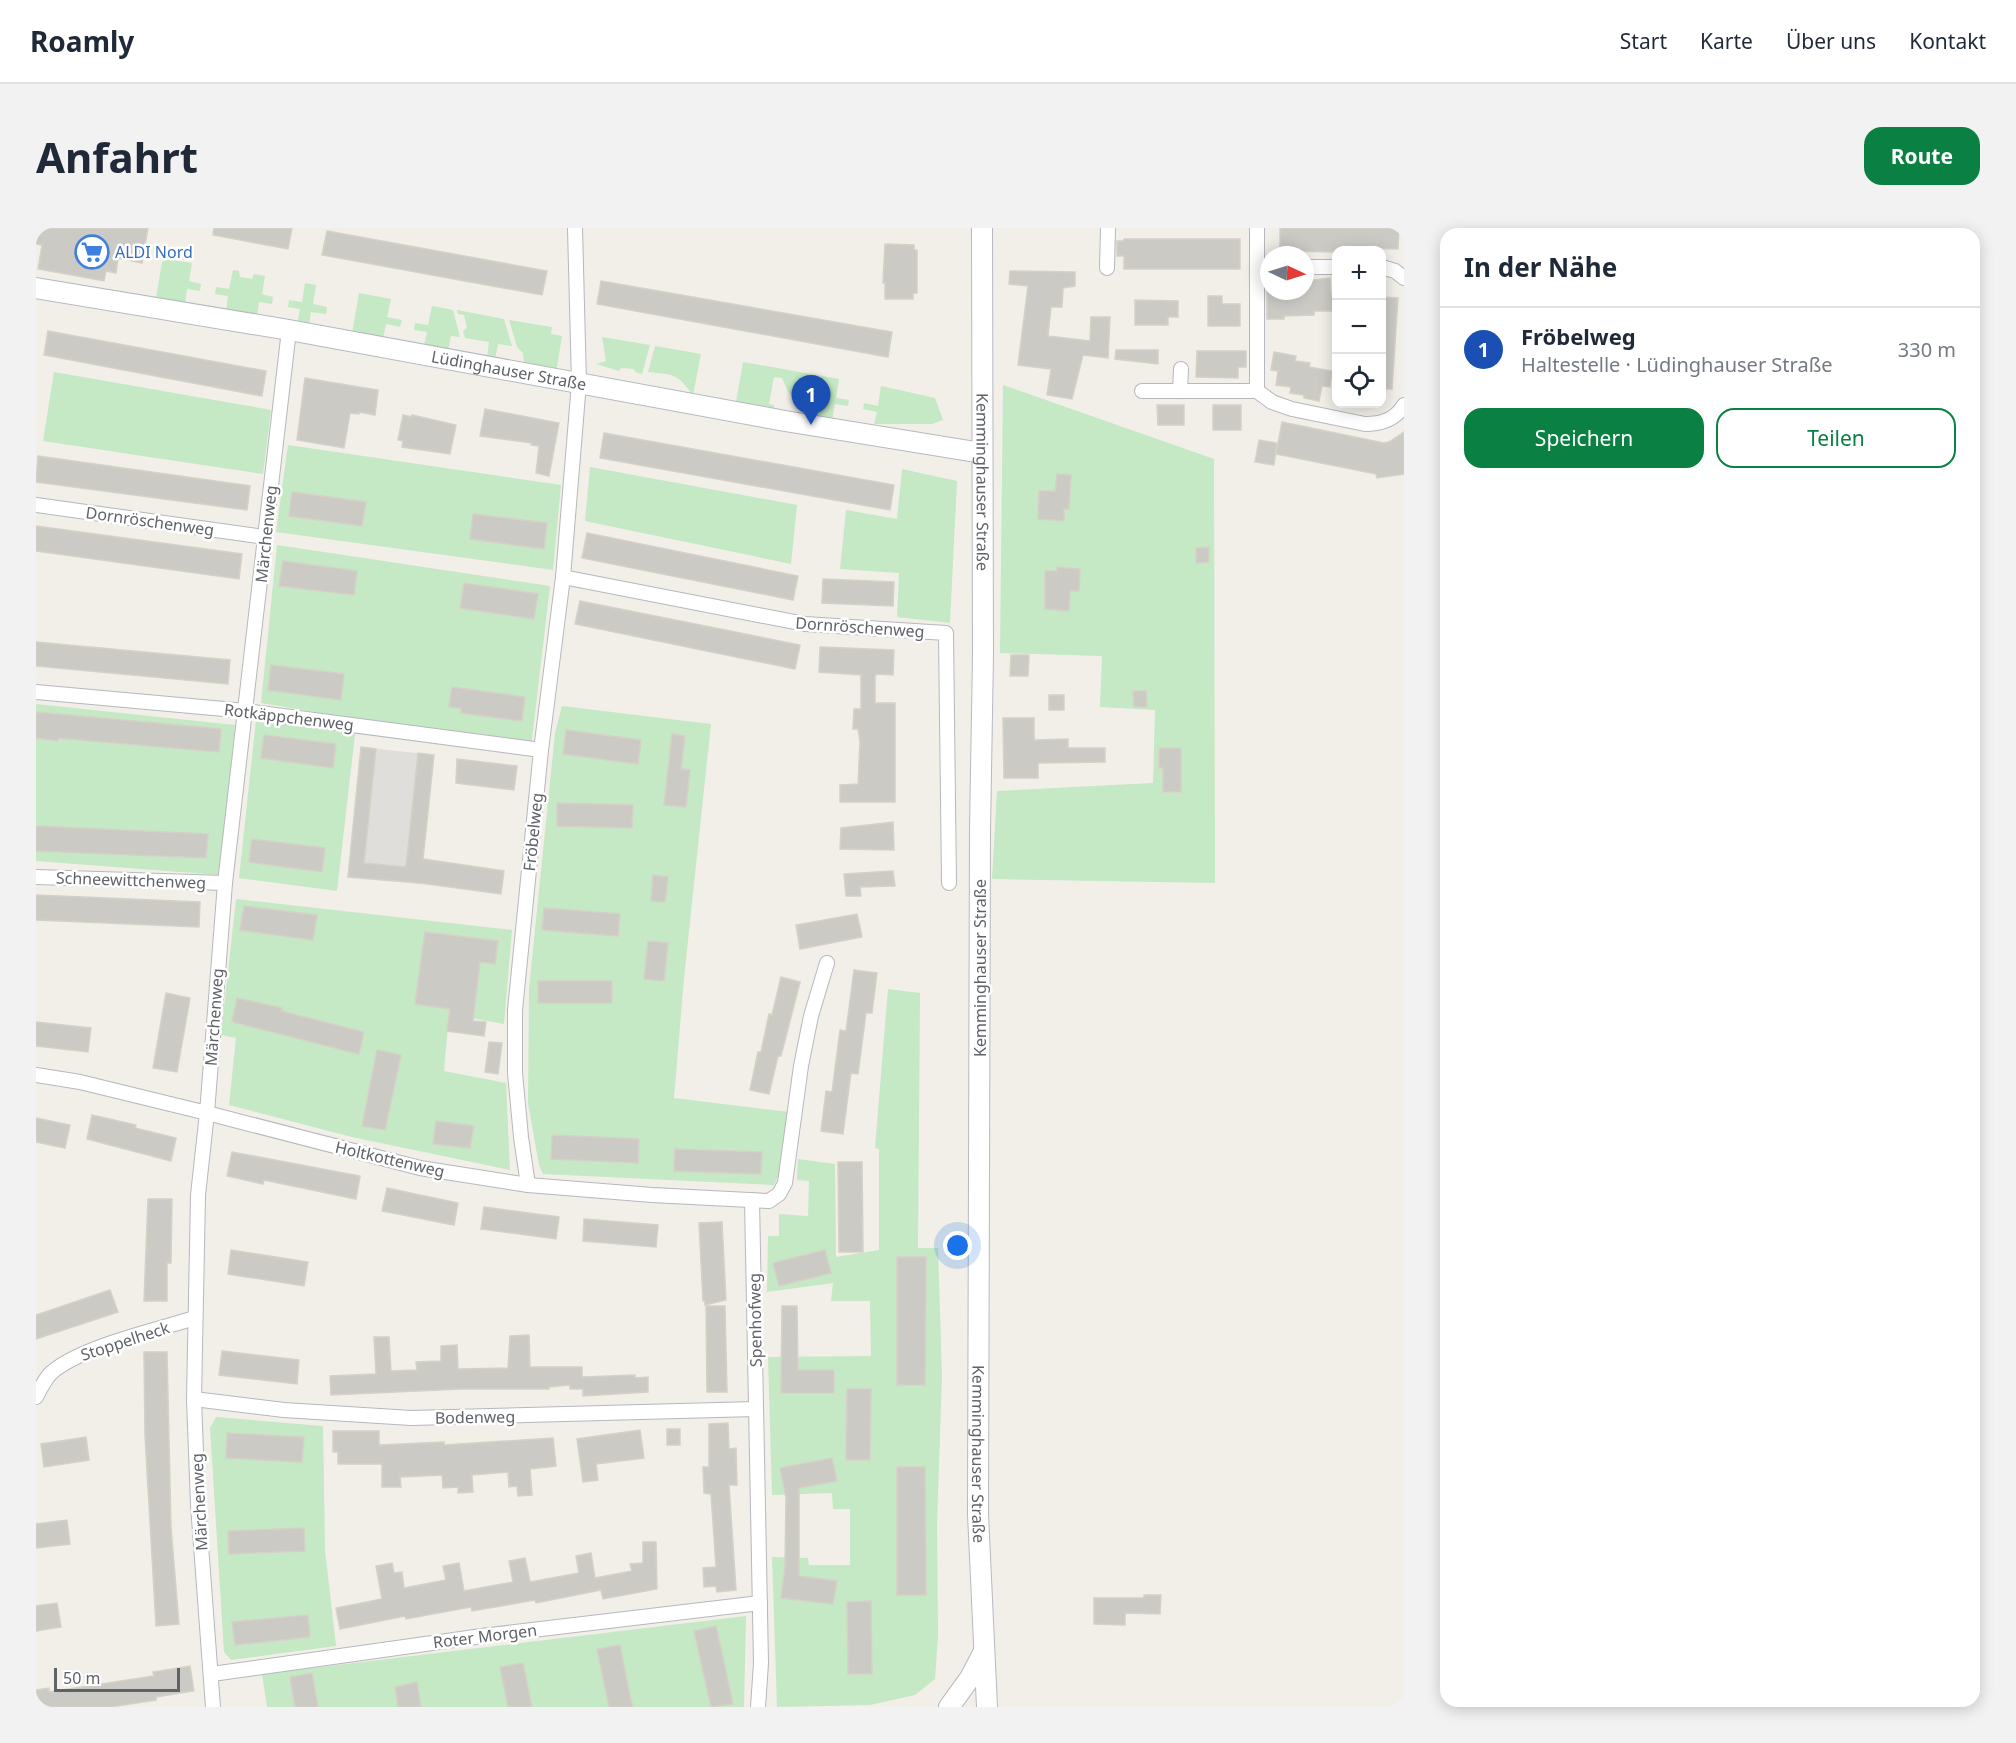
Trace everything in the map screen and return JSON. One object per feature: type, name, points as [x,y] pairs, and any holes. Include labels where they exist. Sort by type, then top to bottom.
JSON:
[{"type":"main road","name":"Kemminghauser Straße","points":[[982,228],[978,1514],[987,1707]]},
{"type":"main road","name":"Lüdinghauser Straße","points":[[36,288],[289,330],[774,419],[982,453]]},
{"type":"main road","points":[[949,1707],[970,1678],[984,1651]]},
{"type":"street","name":"Fröbelweg","points":[[528,1185],[515,1074],[515,1010],[542,750],[563,577],[579,383],[575,228]]},
{"type":"street","points":[[1107,268],[1108,228]]},
{"type":"street","points":[[1257,228],[1260,248]]},
{"type":"street","points":[[1314,267],[1332,267]]},
{"type":"street","points":[[1386,268],[1395,271],[1404,278]]},
{"type":"street","points":[[1257,391],[1261,300]]},
{"type":"street","name":"Märchenweg","points":[[213,1707],[198,1505],[194,1399],[198,1195],[207,1113],[225,883],[289,330]]},
{"type":"street","points":[[1180,391],[1181,369]]},
{"type":"street","points":[[1142,391],[1257,391],[1272,402],[1292,409],[1365,424],[1377,424],[1388,420],[1399,413],[1404,405]]},
{"type":"street","name":"Dornröschenweg","points":[[36,505],[265,537]]},
{"type":"street","name":"Dornröschenweg","points":[[563,577],[805,624],[946,633],[949,883]]},
{"type":"street","name":"Rotkäppchenweg","points":[[36,692],[246,711],[542,750]]},
{"type":"street","name":"Schneewittchenweg","points":[[36,877],[225,883]]},
{"type":"street","points":[[752,1200],[769,1201],[778,1194],[785,1183],[801,1066],[811,1017],[828,963]]},
{"type":"street","name":"Holtkottenweg","points":[[36,1075],[80,1082],[420,1168],[528,1185],[752,1200]]},
{"type":"street","name":"Spenhofweg","points":[[752,1200],[761,1663],[758,1707]]},
{"type":"street","name":"Stoppelheck","points":[[36,1397],[50,1374],[69,1360],[90,1351],[195,1318]]},
{"type":"street","name":"Bodenweg","points":[[194,1399],[284,1410],[411,1418],[756,1409]]},
{"type":"street","name":"Roter Morgen","points":[[212,1674],[482,1636],[760,1603]]},
{"type":"shaded area","points":[[361,747],[434,755],[420,884],[348,877]]},
{"type":"green space","points":[[165,259],[192,263],[189,281],[201,284],[200,291],[187,289],[185,304],[156,298],[162,262]]},
{"type":"green space","points":[[233,270],[239,271],[240,277],[252,279],[254,274],[265,276],[262,294],[273,297],[272,304],[259,302],[257,317],[226,311],[228,296],[215,294],[216,287],[229,289]]},
{"type":"green space","points":[[305,283],[316,285],[313,304],[327,307],[326,314],[311,312],[309,326],[297,324],[300,309],[288,307],[289,300],[302,302]]},
{"type":"green space","points":[[359,293],[391,299],[387,317],[402,320],[400,327],[386,324],[383,339],[352,334]]},
{"type":"green space","points":[[432,306],[453,310],[460,337],[451,336],[448,351],[424,346],[427,332],[414,330],[415,323],[428,325]]},
{"type":"green space","points":[[457,310],[504,319],[512,346],[498,344],[495,359],[487,358],[489,342],[465,338],[463,331],[467,328],[464,315],[458,314]]},
{"type":"green space","points":[[509,320],[552,327],[551,334],[562,336],[555,370],[524,364],[523,353],[517,347]]},
{"type":"green space","points":[[602,337],[650,345],[642,374],[635,372],[634,369],[621,368],[619,371],[596,364],[606,361]]},
{"type":"green space","points":[[655,346],[701,354],[693,395],[675,376],[648,372]]},
{"type":"green space","points":[[743,362],[839,379],[836,398],[849,400],[848,406],[835,404],[832,420],[811,416],[814,399],[789,394],[782,378],[774,377],[769,404],[774,405],[774,409],[736,402]]},
{"type":"green space","points":[[54,372],[271,410],[263,474],[43,441]]},
{"type":"green space","points":[[1003,385],[1214,459],[1215,883],[992,879],[997,791],[1153,783],[1155,710],[1100,707],[1102,656],[1000,653]]},
{"type":"green space","points":[[881,386],[935,398],[943,420],[932,424],[874,424],[877,412],[863,409],[864,403],[878,406]]},
{"type":"green space","points":[[288,445],[561,485],[553,570],[276,532]]},
{"type":"green space","points":[[590,467],[797,505],[791,564],[585,521]]},
{"type":"green space","points":[[902,469],[957,481],[950,623],[897,617],[899,573],[840,569],[846,510],[897,519]]},
{"type":"green space","points":[[277,545],[550,586],[531,748],[261,703]]},
{"type":"green space","points":[[36,704],[235,725],[220,875],[36,861]]},
{"type":"green space","points":[[562,706],[711,724],[684,978],[674,1098],[789,1112],[781,1170],[774,1185],[543,1174],[539,1165],[528,1103],[529,989],[555,733]]},
{"type":"green space","points":[[256,720],[355,734],[337,891],[239,878]]},
{"type":"green space","points":[[236,899],[512,930],[504,1024],[449,1014],[444,1071],[506,1083],[510,1170],[352,1137],[229,1105],[236,1038],[221,1035]]},
{"type":"green space","points":[[888,989],[920,993],[918,1248],[938,1248],[942,1376],[937,1524],[938,1635],[935,1679],[915,1695],[870,1705],[777,1707],[772,1557],[808,1558],[809,1565],[850,1565],[850,1509],[833,1509],[832,1493],[772,1495],[768,1357],[871,1356],[870,1301],[831,1301],[833,1283],[767,1292],[768,1236],[779,1236],[779,1214],[808,1216],[809,1181],[797,1180],[798,1159],[835,1164],[836,1257],[879,1250],[879,1149],[875,1148]]},
{"type":"green space","points":[[216,1417],[323,1426],[325,1550],[336,1646],[231,1660],[224,1652],[210,1428]]},
{"type":"green space","points":[[746,1616],[744,1707],[267,1707],[262,1674]]},
{"type":"building","name":"ALDI Nord","points":[[36,228],[148,228],[142,263],[118,258],[116,273],[106,271],[104,281],[38,269],[42,245],[36,244]]},
{"type":"building","points":[[214,228],[292,228],[288,249],[213,235]]},
{"type":"building","points":[[1280,228],[1399,228],[1398,249],[1386,249],[1386,246],[1332,246],[1332,252],[1314,252],[1314,246],[1280,246]]},
{"type":"building","points":[[327,231],[547,271],[542,295],[322,255]]},
{"type":"building","points":[[1124,239],[1240,239],[1240,269],[1124,269],[1124,256],[1117,256],[1117,241],[1124,241]]},
{"type":"building","points":[[885,244],[914,245],[914,250],[917,250],[917,293],[913,293],[913,299],[885,299],[885,283],[883,283]]},
{"type":"building","points":[[1010,271],[1075,272],[1075,286],[1063,288],[1062,307],[1051,307],[1048,336],[1090,341],[1091,317],[1110,317],[1108,358],[1083,355],[1072,399],[1047,395],[1051,369],[1018,365],[1028,286],[1009,284]]},
{"type":"building","points":[[1330,278],[1332,311],[1314,311],[1314,315],[1267,319],[1267,300],[1314,300],[1314,280]]},
{"type":"building","points":[[601,281],[892,332],[888,357],[597,304]]},
{"type":"building","points":[[1208,296],[1222,296],[1222,304],[1240,304],[1240,326],[1208,326]]},
{"type":"building","points":[[1386,297],[1398,298],[1392,389],[1386,389]]},
{"type":"building","points":[[1135,300],[1178,301],[1178,317],[1168,317],[1168,325],[1135,325]]},
{"type":"building","points":[[48,331],[266,371],[262,396],[44,355]]},
{"type":"building","points":[[1116,350],[1158,350],[1158,364],[1115,359]]},
{"type":"building","points":[[1197,351],[1246,351],[1246,367],[1238,367],[1238,378],[1196,377]]},
{"type":"building","points":[[1274,352],[1296,356],[1295,361],[1310,363],[1309,367],[1332,371],[1330,387],[1322,386],[1319,401],[1304,398],[1304,395],[1290,393],[1291,387],[1276,385],[1278,371],[1271,370]]},
{"type":"building","points":[[305,378],[378,390],[375,415],[350,413],[344,448],[297,440]]},
{"type":"building","points":[[1157,405],[1184,405],[1184,425],[1158,425]]},
{"type":"building","points":[[1213,405],[1241,405],[1241,430],[1213,430]]},
{"type":"building","points":[[485,409],[559,423],[549,476],[536,473],[539,446],[480,436]]},
{"type":"building","points":[[403,415],[456,425],[450,454],[402,447],[403,441],[398,440]]},
{"type":"building","points":[[1282,422],[1384,443],[1404,432],[1404,474],[1377,478],[1376,474],[1276,454]]},
{"type":"building","points":[[604,433],[894,485],[890,510],[600,458]]},
{"type":"building","points":[[1259,440],[1277,443],[1274,465],[1255,462]]},
{"type":"building","points":[[38,456],[250,486],[247,510],[36,482]]},
{"type":"building","points":[[1057,474],[1071,475],[1069,509],[1064,509],[1064,521],[1038,519],[1039,491],[1055,491]]},
{"type":"building","points":[[292,492],[366,502],[362,526],[289,516]]},
{"type":"building","points":[[473,514],[547,523],[544,549],[470,539]]},
{"type":"building","points":[[36,526],[242,554],[239,579],[36,551]]},
{"type":"building","points":[[587,533],[798,576],[793,600],[582,558]]},
{"type":"building","points":[[1209,547],[1209,562],[1196,563],[1196,548]]},
{"type":"building","points":[[283,561],[357,571],[354,595],[279,586]]},
{"type":"building","points":[[1057,567],[1080,569],[1079,591],[1070,591],[1069,611],[1045,609],[1045,571],[1057,571]]},
{"type":"building","points":[[823,579],[894,582],[893,606],[822,603]]},
{"type":"building","points":[[464,583],[538,594],[534,619],[460,608]]},
{"type":"building","points":[[580,601],[800,645],[795,669],[575,624]]},
{"type":"building","points":[[36,642],[230,660],[228,684],[36,666]]},
{"type":"building","points":[[820,647],[894,650],[893,675],[877,674],[875,676],[875,703],[895,703],[895,802],[840,802],[840,785],[858,784],[860,742],[858,729],[853,729],[854,709],[861,709],[861,675],[819,672]]},
{"type":"building","points":[[1011,655],[1029,655],[1028,676],[1010,676]]},
{"type":"building","points":[[271,665],[344,674],[341,700],[268,690]]},
{"type":"building","points":[[452,687],[525,697],[522,721],[461,713],[461,708],[449,707]]},
{"type":"building","points":[[1133,691],[1146,691],[1147,707],[1134,707]]},
{"type":"building","points":[[1049,695],[1064,695],[1064,710],[1049,710]]},
{"type":"building","points":[[36,712],[221,729],[219,752],[36,738]]},
{"type":"building","points":[[1003,718],[1034,718],[1034,740],[1068,739],[1068,748],[1105,748],[1105,762],[1038,763],[1038,778],[1004,778]]},
{"type":"building","points":[[566,730],[641,740],[638,764],[563,754]]},
{"type":"building","points":[[672,734],[685,736],[681,769],[690,770],[686,807],[664,805]]},
{"type":"building","points":[[264,735],[336,744],[333,768],[261,758]]},
{"type":"building","points":[[361,747],[376,749],[364,863],[406,867],[418,753],[434,755],[423,859],[504,871],[501,894],[420,883],[348,877]]},
{"type":"building","points":[[1159,748],[1181,748],[1181,792],[1163,792],[1163,768],[1159,768]]},
{"type":"building","points":[[457,759],[517,766],[514,790],[456,783]]},
{"type":"building","points":[[557,803],[633,805],[632,828],[557,826]]},
{"type":"building","points":[[893,822],[894,850],[840,849],[841,828]]},
{"type":"building","points":[[36,826],[208,834],[206,858],[36,851]]},
{"type":"building","points":[[252,839],[325,848],[322,872],[249,862]]},
{"type":"building","points":[[893,871],[895,886],[860,887],[861,896],[846,896],[844,874]]},
{"type":"building","points":[[653,875],[668,877],[665,902],[651,901]]},
{"type":"building","points":[[36,895],[200,902],[199,927],[36,920]]},
{"type":"building","points":[[244,906],[317,915],[313,940],[240,930]]},
{"type":"building","points":[[544,908],[620,914],[618,936],[542,930]]},
{"type":"building","points":[[857,914],[862,937],[800,949],[796,925]]},
{"type":"building","points":[[425,932],[498,941],[495,964],[480,962],[473,1021],[486,1022],[484,1036],[447,1031],[450,1009],[415,1004]]},
{"type":"building","points":[[648,941],[668,943],[664,981],[644,979]]},
{"type":"building","points":[[854,970],[877,973],[872,1013],[866,1013],[858,1074],[851,1073],[843,1134],[821,1131],[826,1091],[832,1092],[840,1030],[846,1031]]},
{"type":"building","points":[[781,977],[800,982],[769,1094],[750,1090],[758,1052],[761,1052],[769,1014],[772,1015]]},
{"type":"building","points":[[538,981],[612,981],[612,1003],[538,1003]]},
{"type":"building","points":[[166,993],[190,998],[177,1072],[153,1068]]},
{"type":"building","points":[[237,998],[282,1008],[281,1011],[364,1032],[359,1054],[236,1023],[232,1021]]},
{"type":"building","points":[[36,1022],[91,1028],[88,1052],[36,1046]]},
{"type":"building","points":[[489,1042],[502,1043],[498,1074],[485,1072]]},
{"type":"building","points":[[377,1050],[401,1055],[385,1130],[362,1126]]},
{"type":"building","points":[[92,1115],[136,1125],[135,1128],[176,1138],[171,1161],[87,1139]]},
{"type":"building","points":[[36,1118],[70,1125],[65,1148],[36,1142]]},
{"type":"building","points":[[436,1121],[474,1126],[470,1148],[433,1144]]},
{"type":"building","points":[[552,1135],[639,1139],[638,1163],[551,1159]]},
{"type":"building","points":[[675,1149],[762,1152],[761,1174],[674,1171]]},
{"type":"building","points":[[232,1152],[360,1176],[356,1199],[264,1180],[263,1184],[227,1176]]},
{"type":"building","points":[[838,1162],[862,1162],[863,1252],[839,1252]]},
{"type":"building","points":[[387,1188],[458,1203],[454,1225],[382,1211]]},
{"type":"building","points":[[148,1199],[172,1199],[171,1263],[167,1263],[167,1301],[144,1301]]},
{"type":"building","points":[[484,1207],[559,1217],[556,1239],[481,1229]]},
{"type":"building","points":[[584,1219],[658,1225],[656,1247],[583,1241]]},
{"type":"building","points":[[722,1222],[726,1300],[705,1305],[699,1223]]},
{"type":"building","points":[[231,1250],[308,1262],[304,1286],[228,1274]]},
{"type":"building","points":[[825,1250],[831,1273],[779,1286],[773,1263]]},
{"type":"building","points":[[897,1257],[926,1257],[925,1385],[897,1385]]},
{"type":"building","points":[[110,1290],[118,1312],[36,1339],[36,1315]]},
{"type":"building","points":[[706,1306],[725,1306],[727,1392],[707,1392]]},
{"type":"building","points":[[782,1306],[797,1306],[798,1370],[834,1370],[834,1393],[781,1393]]},
{"type":"building","points":[[529,1335],[530,1367],[582,1367],[582,1377],[635,1375],[635,1378],[648,1377],[648,1392],[583,1396],[583,1389],[570,1389],[570,1385],[549,1387],[549,1389],[461,1389],[331,1395],[330,1376],[376,1374],[374,1337],[389,1337],[391,1371],[417,1370],[416,1362],[441,1361],[441,1346],[457,1345],[458,1369],[508,1368],[510,1336]]},
{"type":"building","points":[[222,1351],[299,1360],[297,1384],[219,1375]]},
{"type":"building","points":[[144,1352],[167,1352],[171,1528],[179,1624],[156,1626],[145,1436]]},
{"type":"building","points":[[847,1389],[871,1389],[870,1460],[846,1460]]},
{"type":"building","points":[[728,1423],[729,1449],[736,1448],[737,1485],[729,1485],[736,1590],[717,1592],[716,1586],[704,1587],[703,1568],[716,1567],[711,1494],[704,1493],[703,1467],[709,1467],[709,1424]]},
{"type":"building","points":[[667,1429],[680,1429],[680,1445],[667,1445]]},
{"type":"building","points":[[640,1430],[644,1458],[596,1464],[598,1480],[583,1482],[577,1439]]},
{"type":"building","points":[[333,1431],[379,1431],[379,1445],[444,1442],[444,1445],[553,1438],[556,1466],[530,1469],[532,1495],[518,1496],[517,1486],[509,1487],[508,1472],[472,1475],[473,1492],[458,1493],[458,1487],[443,1488],[442,1475],[400,1477],[401,1487],[382,1487],[382,1464],[338,1464],[338,1452],[333,1452]]},
{"type":"building","points":[[227,1433],[304,1437],[302,1462],[226,1458]]},
{"type":"building","points":[[86,1437],[89,1460],[44,1467],[41,1444]]},
{"type":"building","points":[[832,1458],[837,1481],[799,1488],[799,1576],[837,1581],[833,1604],[781,1598],[785,1567],[786,1498],[780,1468]]},
{"type":"building","points":[[897,1467],[925,1467],[926,1595],[897,1595]]},
{"type":"building","points":[[67,1520],[70,1544],[36,1548],[36,1524]]},
{"type":"building","points":[[304,1528],[305,1551],[229,1554],[228,1531]]},
{"type":"building","points":[[643,1542],[656,1542],[657,1589],[603,1599],[601,1590],[536,1603],[535,1600],[472,1611],[471,1607],[406,1619],[405,1616],[340,1629],[336,1608],[382,1599],[376,1566],[392,1563],[394,1573],[402,1572],[404,1588],[446,1580],[443,1566],[459,1563],[464,1591],[513,1582],[509,1561],[525,1558],[530,1582],[579,1573],[576,1556],[591,1553],[595,1578],[632,1571],[630,1564],[643,1563]]},
{"type":"building","points":[[1144,1595],[1161,1595],[1160,1614],[1125,1613],[1125,1625],[1094,1624],[1094,1598],[1144,1598]]},
{"type":"building","points":[[871,1601],[872,1674],[848,1674],[847,1602]]},
{"type":"building","points":[[57,1603],[61,1627],[36,1631],[36,1606]]},
{"type":"building","points":[[308,1615],[310,1637],[235,1645],[232,1622]]},
{"type":"building","points":[[716,1626],[733,1704],[711,1707],[694,1631]]},
{"type":"building","points":[[620,1645],[633,1707],[609,1707],[597,1649]]},
{"type":"building","points":[[523,1663],[532,1707],[508,1707],[500,1667]]},
{"type":"building","points":[[190,1666],[194,1691],[110,1707],[36,1707],[36,1690],[49,1688],[49,1692],[154,1676],[153,1672]]},
{"type":"building","points":[[312,1673],[318,1707],[295,1707],[290,1677]]},
{"type":"building","points":[[417,1682],[421,1707],[398,1707],[395,1687]]},
{"type":"place","name":"ALDI Nord","points":[[92,252]]},
{"type":"place","name":"Fröbelweg","points":[[811,425]]}]
